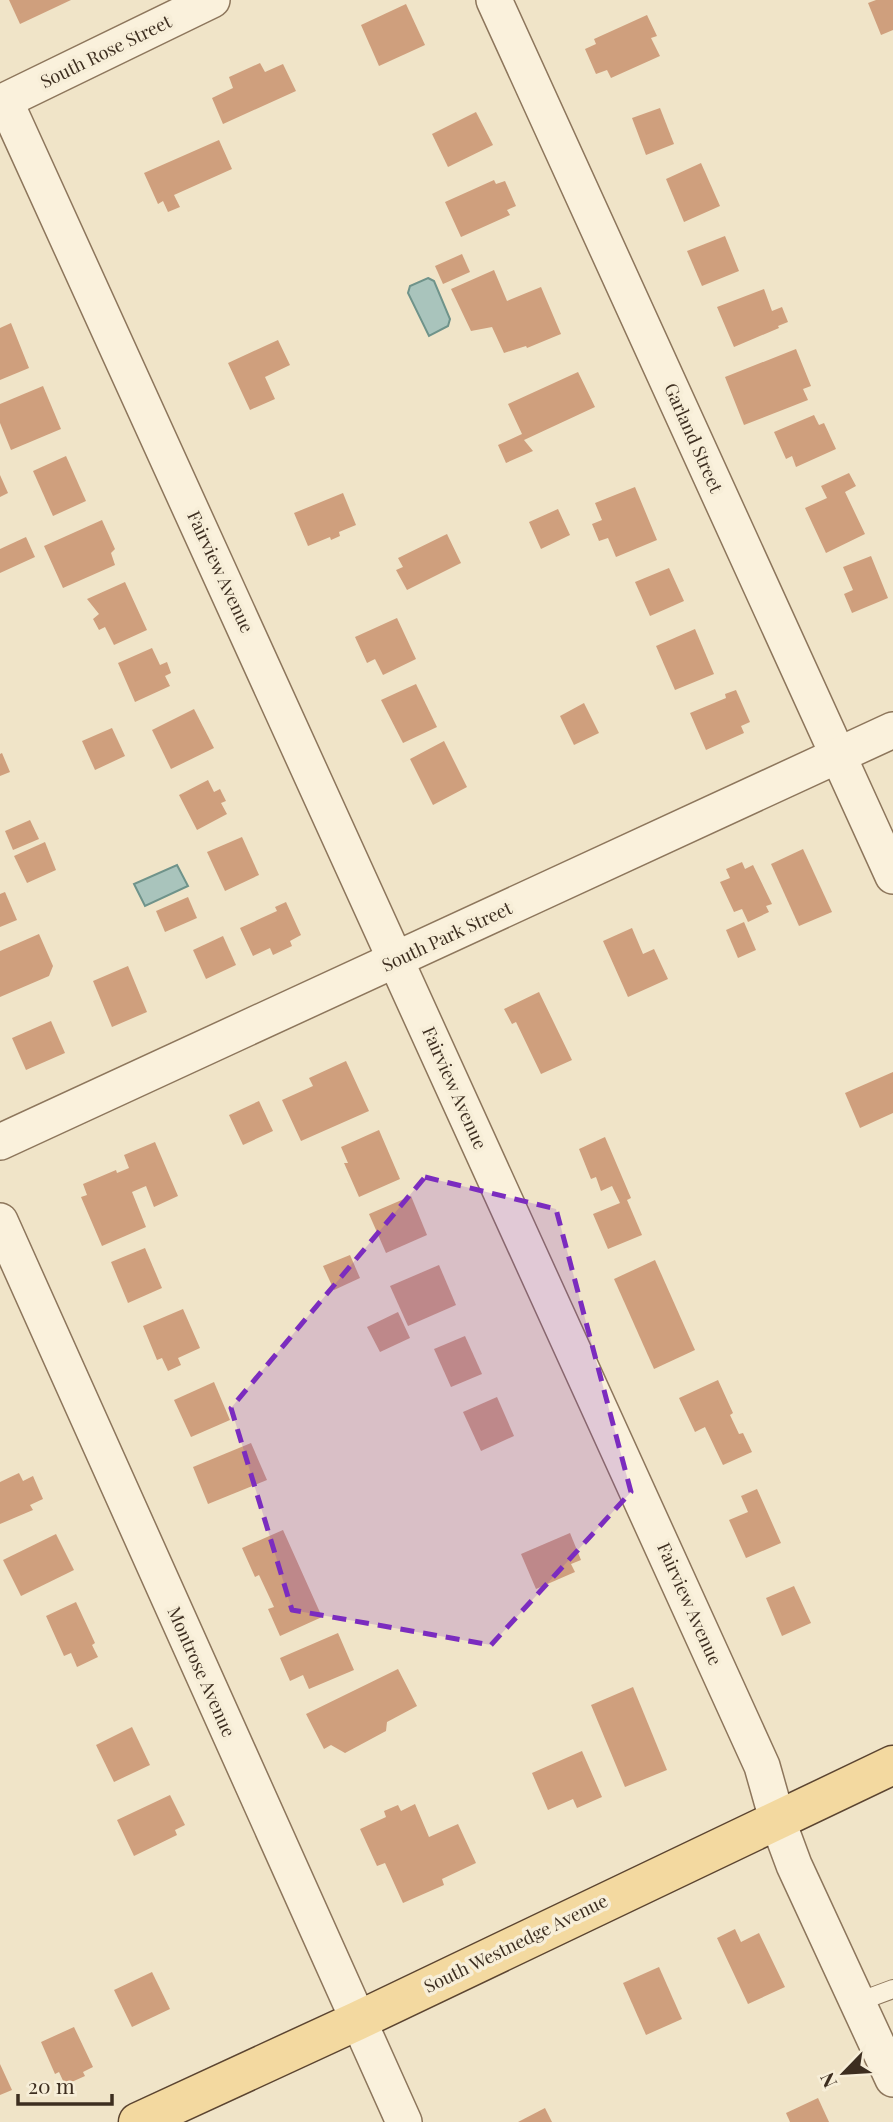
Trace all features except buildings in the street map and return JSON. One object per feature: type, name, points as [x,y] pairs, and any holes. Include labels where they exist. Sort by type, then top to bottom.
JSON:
[{"type":"main road","name":"South Westnedge Avenue","points":[[138,2122],[357,2021],[893,1765]]},
{"type":"street","name":"South Rose Street","points":[[2,102],[212,0]]},
{"type":"street","name":"Garland Street","points":[[494,0],[893,876]]},
{"type":"street","name":"Fairview Avenue","points":[[2,102],[762,1766],[777,1819],[794,1864],[893,2079]]},
{"type":"street","name":"South Park Street","points":[[0,1142],[893,730]]},
{"type":"street","name":"Montrose Avenue","points":[[0,1221],[404,2122]]},
{"type":"lane","points":[[858,2002],[893,1989]]},
{"type":"highlighted area","points":[[425,1177],[556,1209],[631,1492],[491,1645],[292,1610],[231,1408]]},
{"type":"water","points":[[428,278],[434,281],[450,319],[448,326],[429,336],[408,293],[410,286]]},
{"type":"water","points":[[177,865],[188,886],[145,906],[134,884]]}]
